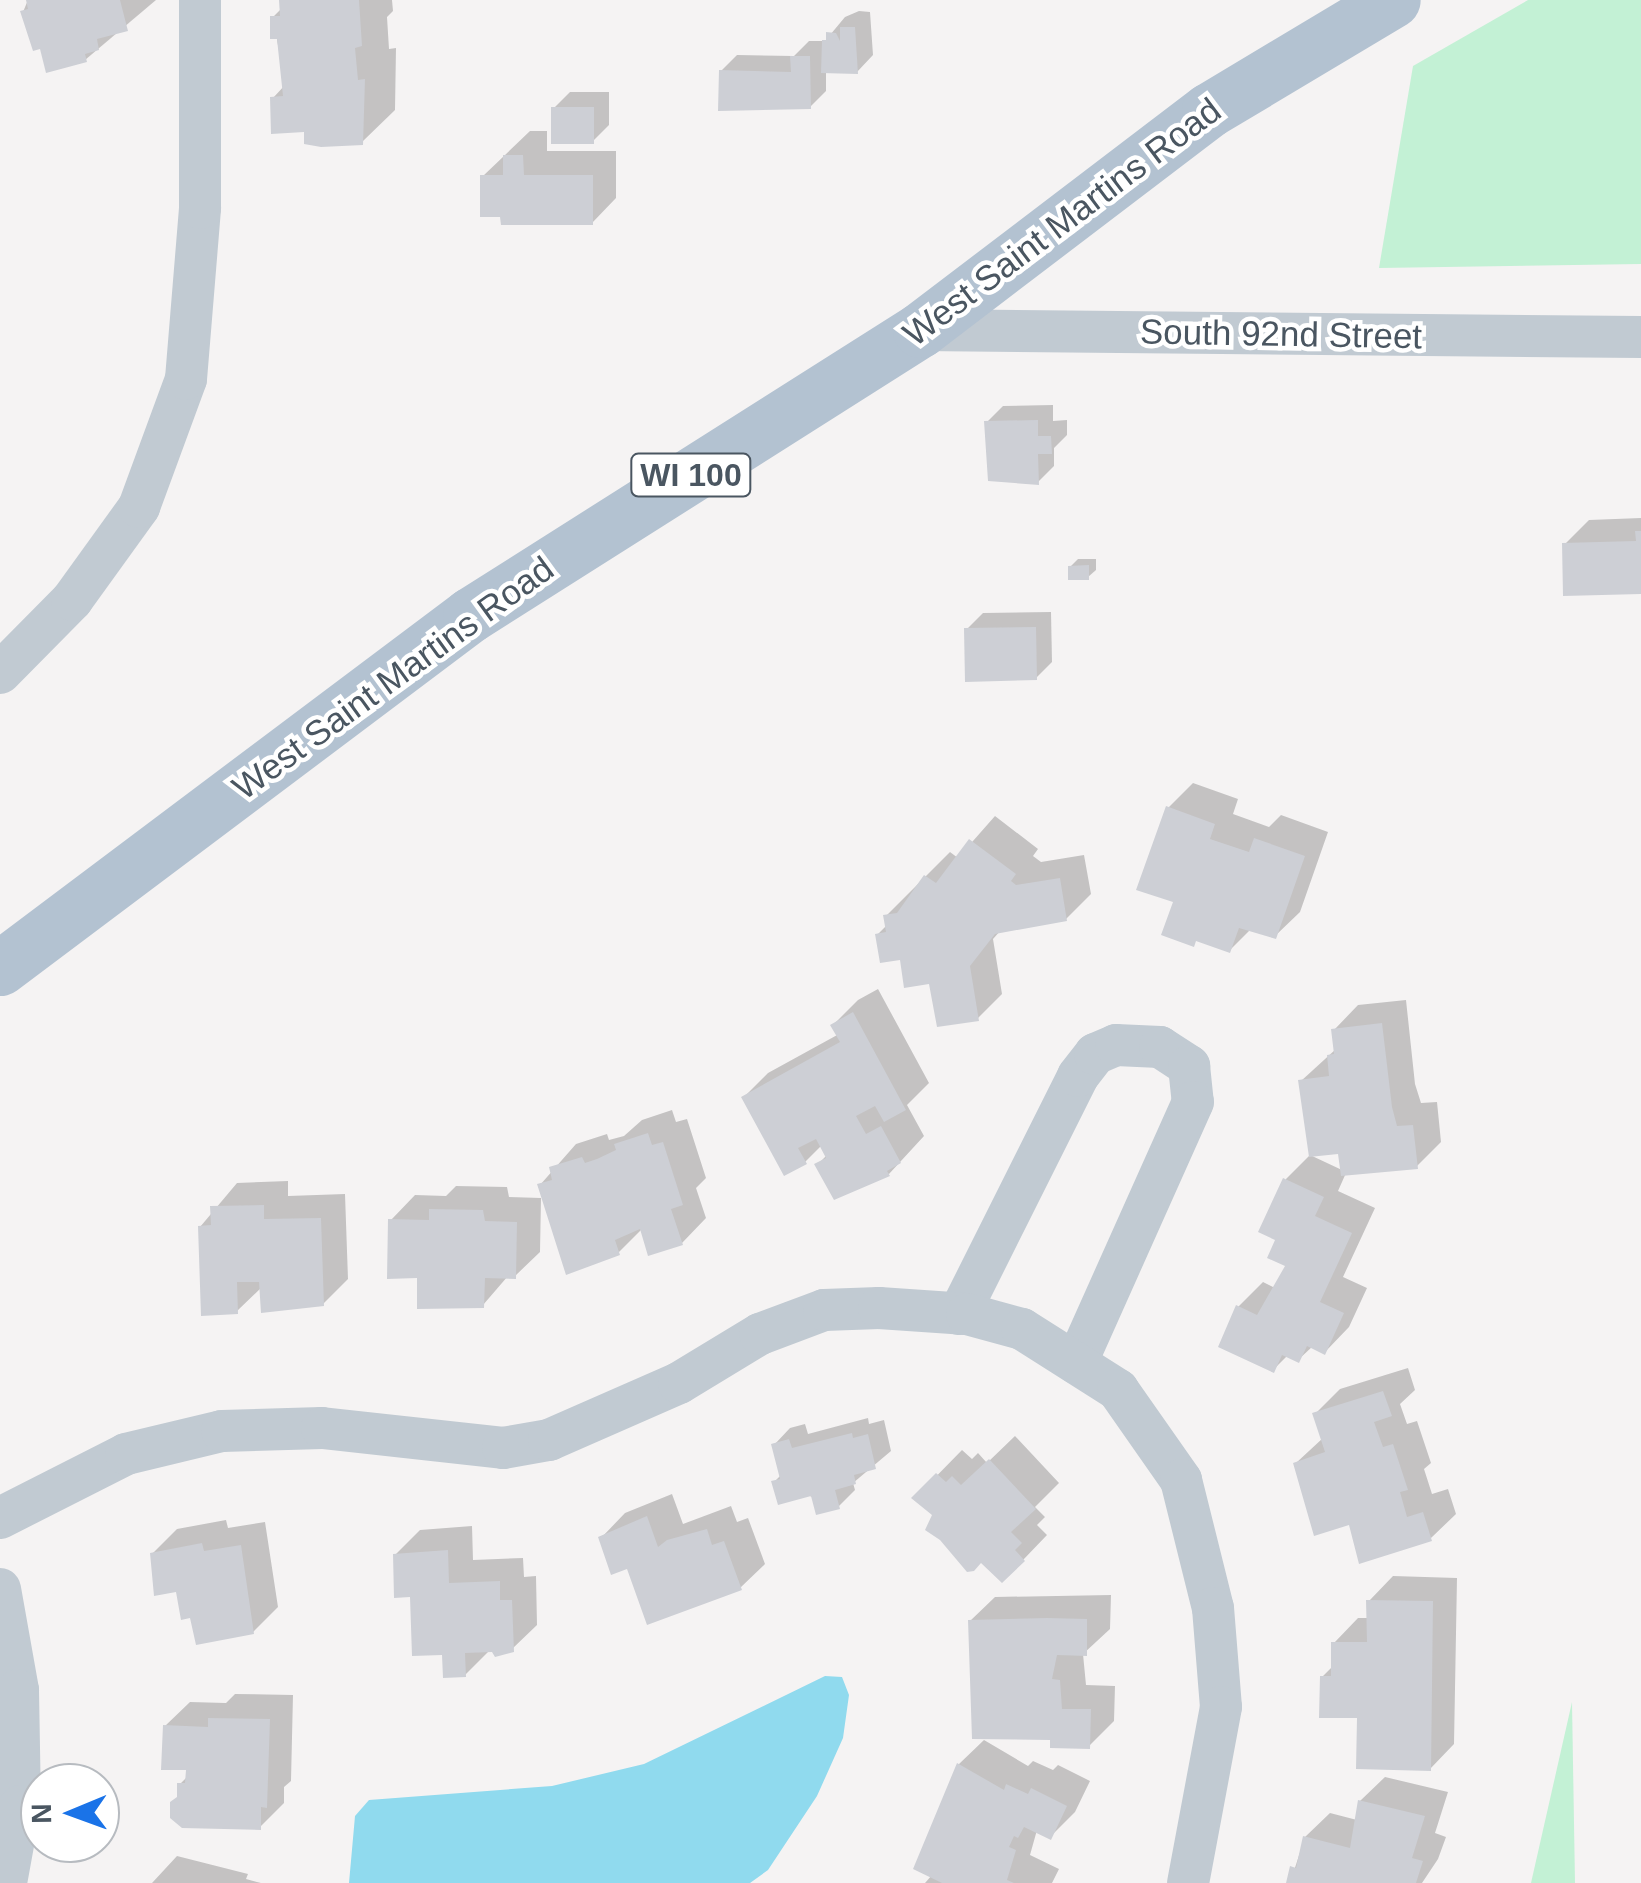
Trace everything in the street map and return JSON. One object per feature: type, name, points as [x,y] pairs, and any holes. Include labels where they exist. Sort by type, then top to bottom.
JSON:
[{"type":"main road","name":"West Saint Martins Road","points":[[0,968],[470,615],[920,330],[1209,110],[1393,0]]},
{"type":"street","points":[[0,673],[72,600],[140,506],[186,379],[200,208],[200,0]]},
{"type":"street","name":"South 92nd Street","points":[[920,330],[1641,337]]},
{"type":"street","points":[[959,1314],[1078,1076],[1096,1054],[1116,1045],[1160,1047],[1188,1066],[1193,1102],[1076,1363]]},
{"type":"street","points":[[0,1518],[126,1454],[222,1431],[322,1428],[502,1448],[549,1440],[678,1383],[760,1334],[824,1310],[959,1314],[1022,1329],[1118,1390],[1180,1480],[1213,1608],[1221,1707],[1188,1883]]},
{"type":"street","points":[[0,1589],[18,1690],[20,1806],[6,1883]]},
{"type":"green space","points":[[1528,0],[1641,0],[1641,264],[1379,268],[1413,66]]},
{"type":"green space","points":[[1572,1702],[1575,1883],[1531,1883]]},
{"type":"water","points":[[825,1676],[842,1677],[849,1695],[843,1738],[817,1796],[768,1870],[750,1883],[349,1883],[355,1816],[369,1800],[552,1786],[644,1764]]},
{"type":"building","points":[[26,0],[120,0],[128,31],[97,39],[99,50],[85,54],[87,62],[46,73],[40,49],[33,51],[20,11],[28,9]]},
{"type":"building","points":[[279,0],[359,0],[362,46],[355,48],[358,80],[365,79],[363,145],[321,147],[304,144],[304,132],[271,134],[270,97],[283,96],[277,39],[270,39],[270,16],[280,16]]},
{"type":"building","points":[[840,27],[855,27],[858,74],[821,73],[822,40],[826,40],[826,32],[836,33],[840,41]]},
{"type":"building","points":[[790,56],[810,56],[811,109],[718,111],[719,70],[791,72]]},
{"type":"building","points":[[551,107],[594,107],[594,144],[551,144]]},
{"type":"building","points":[[503,155],[523,155],[524,175],[593,175],[593,225],[501,225],[500,217],[480,217],[480,175],[503,175]]},
{"type":"building","points":[[1038,420],[1038,436],[1051,436],[1052,454],[1038,454],[1039,485],[988,481],[984,421]]},
{"type":"building","points":[[1635,531],[1641,531],[1641,594],[1563,596],[1562,543],[1636,541]]},
{"type":"building","points":[[1089,565],[1089,580],[1068,580],[1068,566]]},
{"type":"building","points":[[1036,627],[1037,680],[965,682],[964,628]]},
{"type":"building","points":[[1166,806],[1215,824],[1210,839],[1249,852],[1254,838],[1305,856],[1276,939],[1239,928],[1230,953],[1196,941],[1194,947],[1161,935],[1173,902],[1136,890]]},
{"type":"building","points":[[969,839],[1016,874],[1011,881],[1016,885],[1060,878],[1067,921],[995,934],[970,966],[979,1021],[937,1027],[929,984],[904,988],[900,960],[880,963],[875,934],[886,932],[883,915],[897,913],[924,875],[936,883]]},
{"type":"building","points":[[853,1012],[906,1110],[884,1122],[875,1106],[856,1116],[866,1134],[881,1126],[901,1163],[887,1171],[890,1176],[834,1200],[814,1164],[826,1158],[816,1139],[798,1148],[807,1164],[784,1176],[741,1097],[840,1042],[830,1025]]},
{"type":"building","points":[[1382,1023],[1392,1107],[1397,1126],[1413,1125],[1418,1169],[1341,1176],[1338,1154],[1309,1157],[1298,1080],[1329,1076],[1327,1055],[1334,1054],[1331,1029]]},
{"type":"building","points":[[648,1133],[652,1145],[663,1142],[683,1205],[671,1209],[683,1245],[648,1256],[640,1229],[615,1240],[620,1255],[566,1275],[537,1184],[552,1180],[549,1167],[582,1157],[585,1163],[597,1159],[616,1150],[614,1144]]},
{"type":"building","points":[[1283,1178],[1324,1197],[1315,1216],[1352,1233],[1320,1302],[1344,1313],[1325,1355],[1307,1346],[1299,1363],[1282,1355],[1274,1373],[1218,1347],[1236,1305],[1257,1315],[1285,1266],[1267,1258],[1275,1240],[1258,1232]]},
{"type":"building","points":[[264,1205],[264,1219],[321,1218],[324,1306],[261,1313],[259,1282],[237,1282],[238,1314],[201,1316],[198,1226],[211,1225],[210,1206]]},
{"type":"building","points":[[429,1209],[483,1210],[485,1221],[517,1222],[516,1279],[485,1278],[484,1308],[417,1309],[417,1278],[387,1279],[388,1219],[429,1220]]},
{"type":"building","points":[[1383,1391],[1392,1416],[1374,1422],[1383,1447],[1393,1444],[1408,1490],[1400,1492],[1407,1517],[1423,1512],[1432,1541],[1359,1564],[1349,1525],[1314,1536],[1293,1463],[1325,1452],[1312,1413]]},
{"type":"building","points":[[852,1433],[853,1438],[868,1434],[876,1469],[854,1475],[856,1484],[835,1490],[840,1509],[816,1515],[811,1496],[778,1505],[771,1481],[780,1479],[771,1444],[789,1439],[792,1448]]},
{"type":"building","points":[[989,1459],[1036,1509],[1011,1532],[1022,1543],[1015,1550],[1025,1561],[1002,1583],[981,1563],[967,1572],[940,1540],[925,1530],[932,1515],[911,1498],[936,1473],[946,1482],[952,1476],[961,1485]]},
{"type":"building","points":[[647,1516],[658,1547],[667,1540],[707,1529],[712,1545],[724,1541],[742,1590],[647,1625],[627,1569],[611,1575],[598,1537]]},
{"type":"building","points":[[202,1543],[204,1551],[241,1545],[254,1634],[196,1645],[190,1618],[181,1620],[176,1592],[154,1596],[150,1553]]},
{"type":"building","points":[[448,1550],[449,1583],[500,1581],[500,1600],[512,1600],[514,1652],[495,1657],[492,1652],[465,1653],[466,1677],[443,1678],[442,1655],[412,1656],[410,1597],[394,1598],[393,1554]]},
{"type":"building","points":[[1366,1600],[1433,1601],[1431,1771],[1356,1769],[1357,1718],[1319,1718],[1320,1676],[1331,1676],[1331,1642],[1367,1642]]},
{"type":"building","points":[[1087,1619],[1087,1656],[1057,1655],[1052,1679],[1060,1680],[1062,1709],[1091,1709],[1090,1749],[1050,1748],[1050,1740],[972,1739],[968,1620]]},
{"type":"building","points":[[208,1718],[270,1719],[267,1808],[261,1807],[261,1830],[182,1828],[170,1818],[170,1802],[177,1797],[177,1783],[185,1783],[186,1770],[161,1770],[163,1725],[208,1727]]},
{"type":"building","points":[[957,1763],[1004,1790],[1006,1784],[1028,1794],[1031,1788],[1067,1806],[1051,1840],[1024,1827],[1018,1838],[1014,1836],[1009,1847],[1016,1850],[1007,1880],[1014,1883],[942,1883],[913,1869]]},
{"type":"building","points":[[1358,1800],[1425,1816],[1412,1858],[1423,1861],[1416,1883],[1286,1883],[1290,1866],[1296,1868],[1303,1836],[1350,1848]]}]
